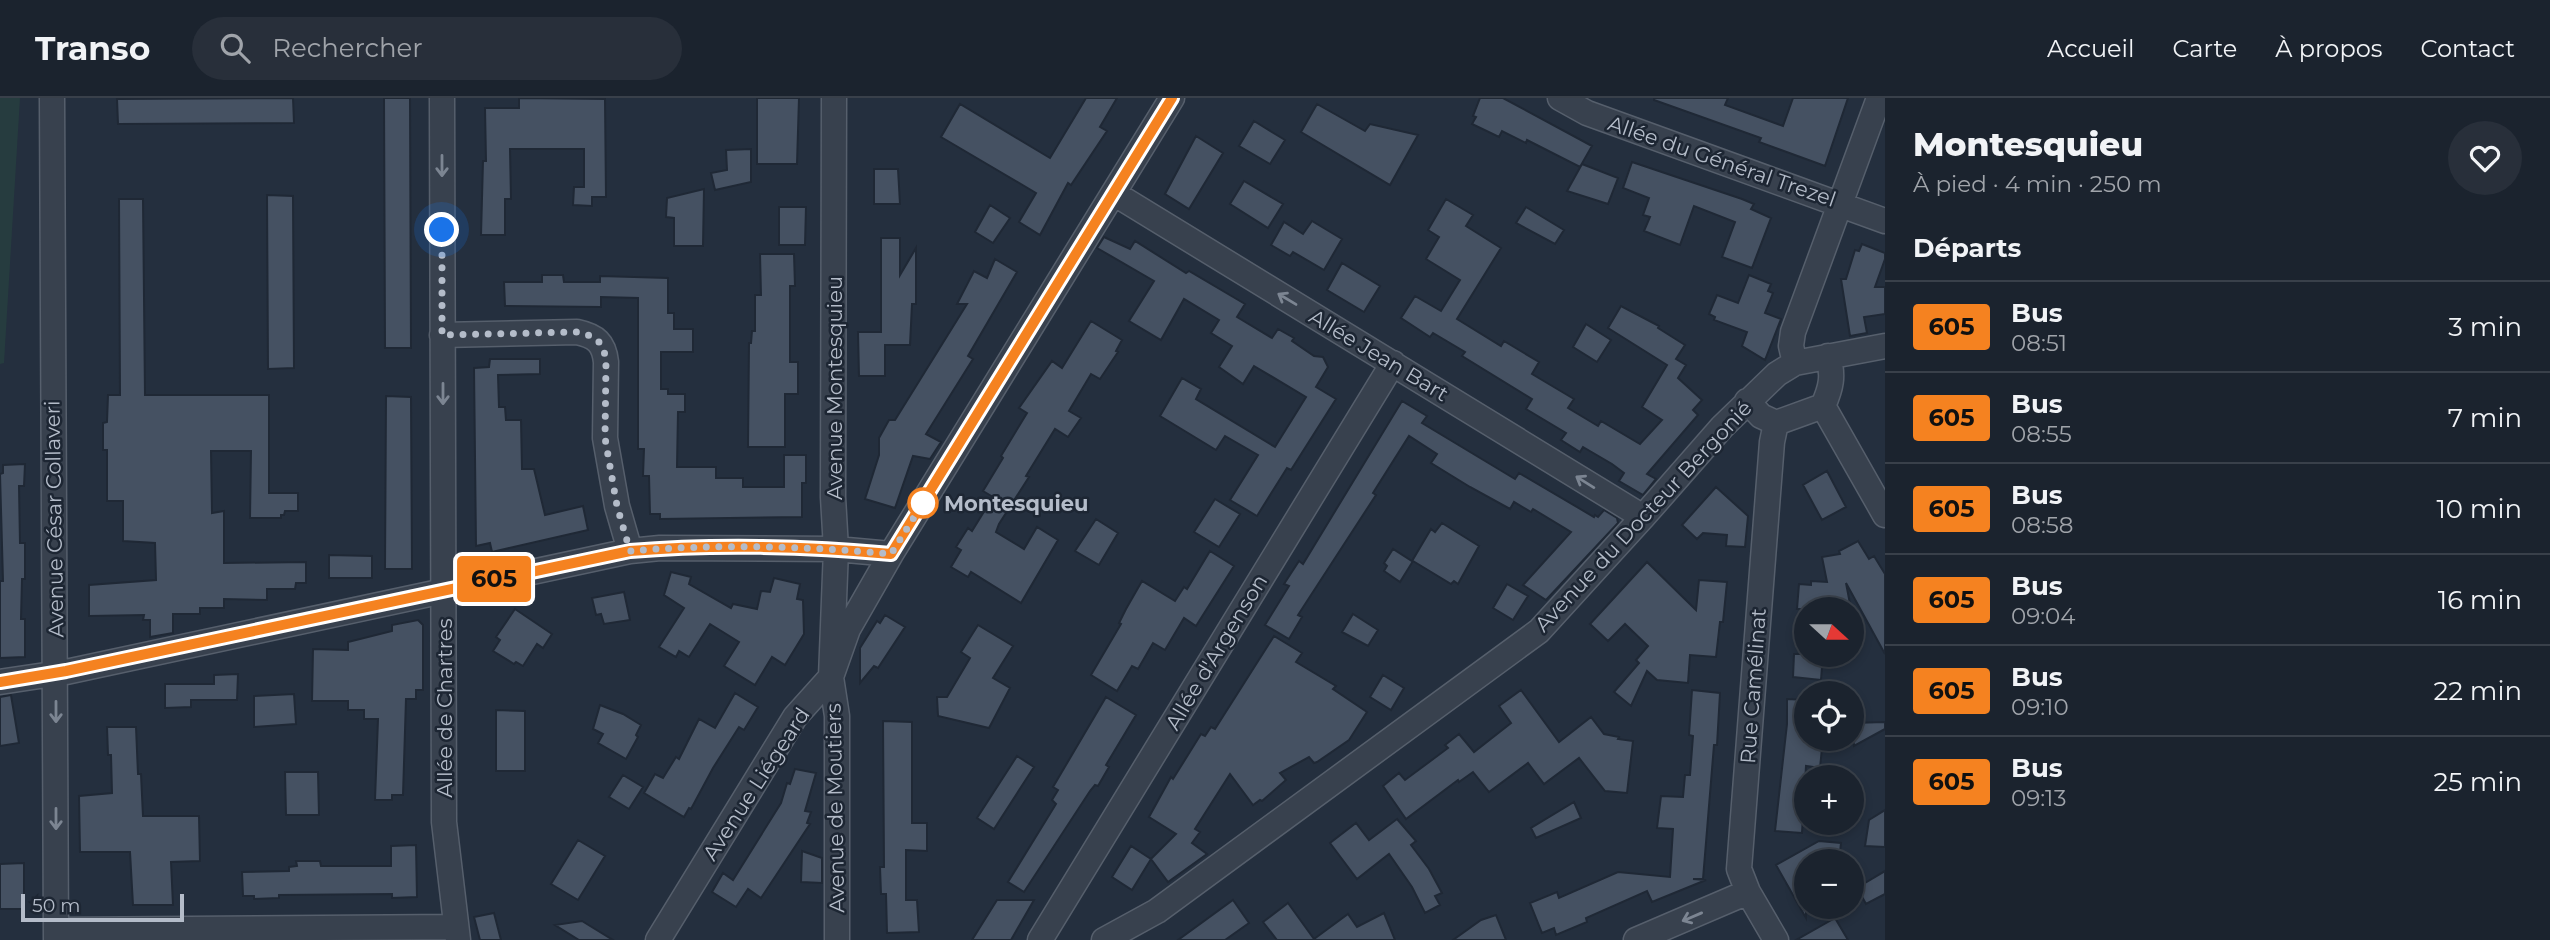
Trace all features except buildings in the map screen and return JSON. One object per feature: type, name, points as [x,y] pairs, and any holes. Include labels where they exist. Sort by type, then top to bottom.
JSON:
[{"type":"street","name":"Avenue César Collaveri","points":[[52,98],[56,935]]},
{"type":"street","name":"Allée de Chartres","points":[[442,98],[444,822],[456,933]]},
{"type":"street","name":"Avenue Montesquieu","points":[[831,677],[836,549],[833,498],[834,98]]},
{"type":"street","name":"Avenue Liégeard","points":[[658,940],[795,717],[831,677],[848,629],[891,554],[1172,98]]},
{"type":"street","name":"Allée du Général Trezel","points":[[1560,98],[1587,113],[1885,220]]},
{"type":"street","points":[[1879,98],[1793,332],[1791,346],[1795,363],[1885,345]]},
{"type":"street","name":"Allée Jean Bart","points":[[1115,194],[1643,517]]},
{"type":"street","points":[[442,335],[577,332],[601,342],[606,362],[605,438],[617,506],[630,551]]},
{"type":"street","points":[[1747,401],[1761,416],[1776,423],[1823,406],[1831,389],[1833,371],[1828,356]]},
{"type":"street","name":"Allée d'Argenson","points":[[1040,940],[1393,363]]},
{"type":"street","name":"Avenue du Docteur Bergonié","points":[[1104,940],[1157,911],[1539,631],[1747,401],[1777,374],[1795,363]]},
{"type":"street","points":[[1823,406],[1885,515]]},
{"type":"street","name":"Rue Camélinat","points":[[1776,423],[1772,442],[1739,869],[1748,892],[1776,940]]},
{"type":"street","points":[[0,682],[56,673],[630,551],[660,548],[836,549],[891,554]]},
{"type":"street","name":"Avenue de Moutiers","points":[[831,677],[837,716],[837,940]]},
{"type":"street","points":[[1636,940],[1748,892]]},
{"type":"street","points":[[56,935],[456,933]]},
{"type":"green space","points":[[0,98],[20,98],[4,363],[0,364]]},
{"type":"bus line","name":"605","points":[[0,682],[66,671],[630,551],[660,548],[836,549],[891,554],[1172,98]]},
{"type":"place","name":"Montesquieu","points":[[923,503]]},
{"type":"route","points":[[442,230],[442,335],[577,332],[601,342],[606,362],[605,438],[617,506],[630,551],[660,548],[836,549],[891,554],[923,503]]}]
